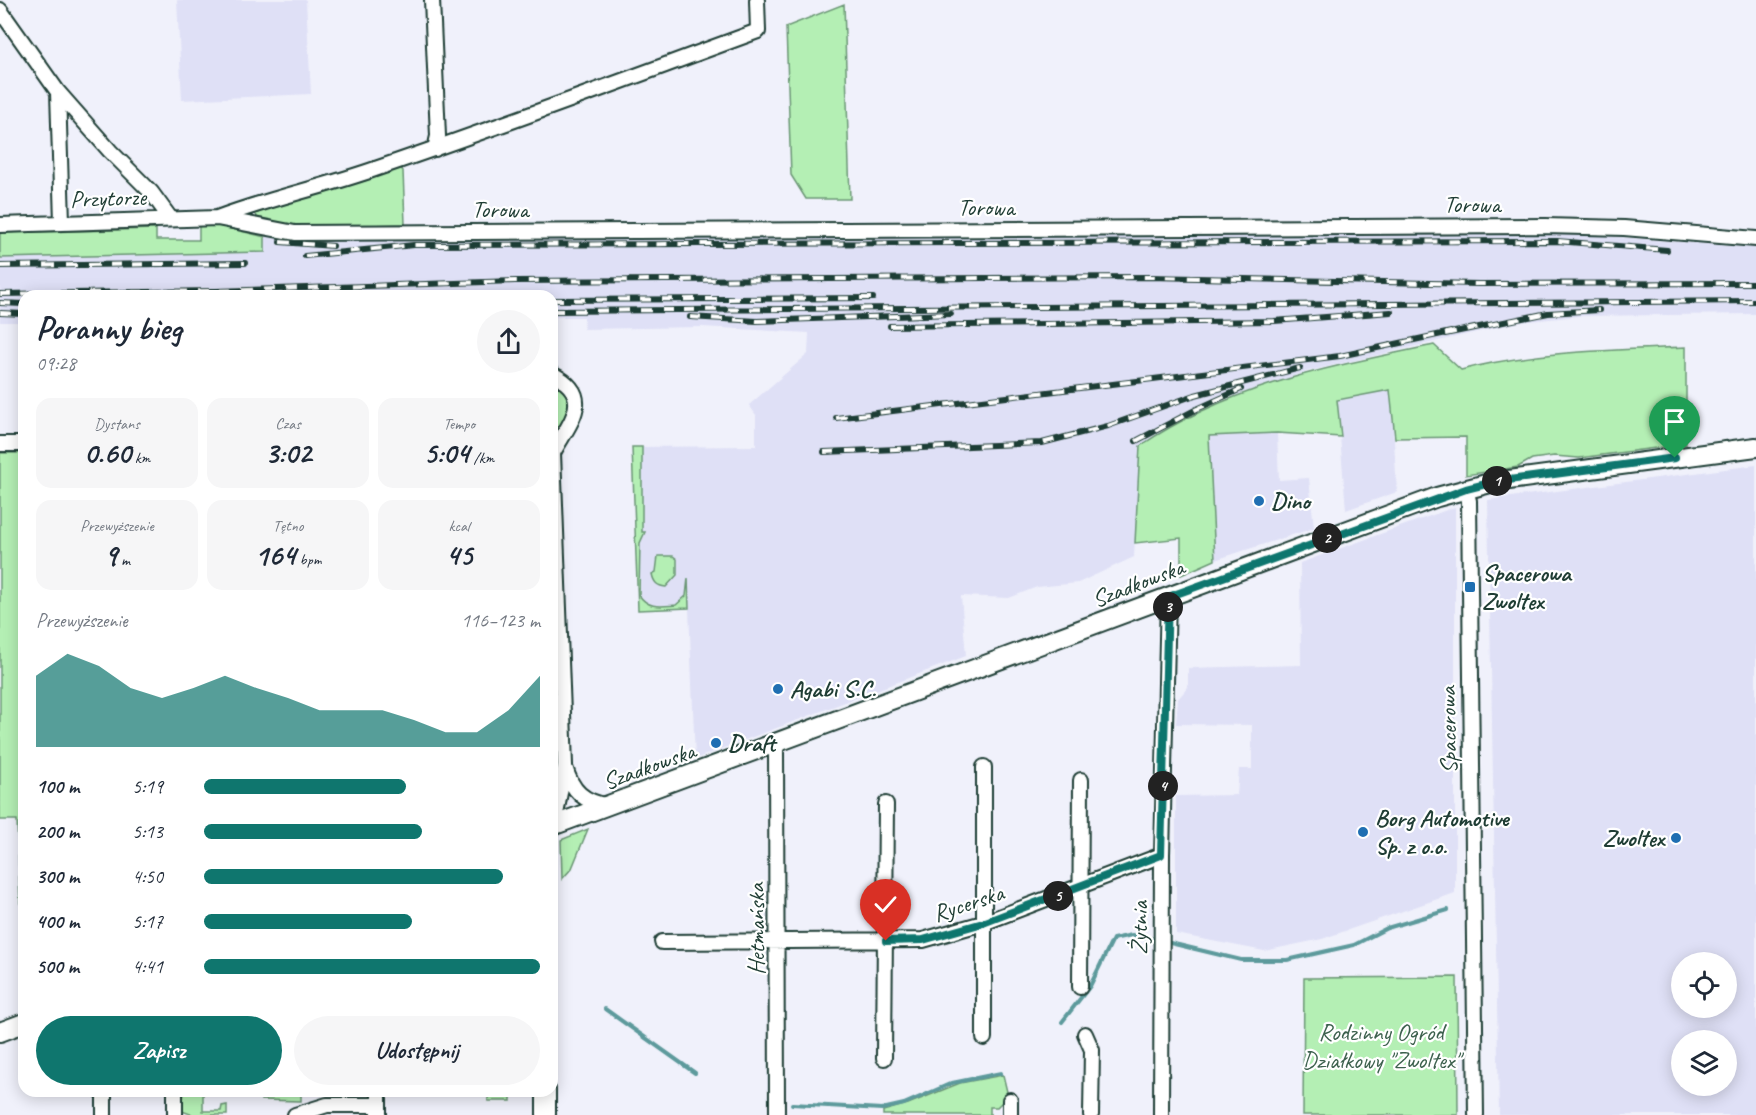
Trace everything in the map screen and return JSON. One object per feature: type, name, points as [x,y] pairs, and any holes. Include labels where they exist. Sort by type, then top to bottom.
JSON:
[{"type":"street","points":[[432,0],[438,136],[435,149]]},
{"type":"street","points":[[217,218],[247,206],[323,187],[435,149],[758,31],[757,0]]},
{"type":"street","points":[[0,10],[58,92],[150,192],[170,218]]},
{"type":"street","points":[[58,92],[62,222]]},
{"type":"street","name":"Przytorze","points":[[0,225],[217,218]]},
{"type":"street","name":"Torowa","points":[[217,218],[295,233],[1545,226],[1624,228],[1756,239]]},
{"type":"street","points":[[558,379],[569,386],[575,396],[577,407],[572,424],[558,437]]},
{"type":"street","points":[[0,444],[18,444]]},
{"type":"street","name":"Szadkowska","points":[[558,824],[1466,489],[1505,480],[1756,447]]},
{"type":"street","name":"Spacerowa","points":[[1466,489],[1469,501],[1476,1115]]},
{"type":"street","points":[[558,586],[565,765],[558,804]]},
{"type":"street","name":"Żytnia","points":[[1161,1115],[1161,855],[1168,597]]},
{"type":"street","name":"Hetmańska","points":[[776,744],[779,943],[777,1115]]},
{"type":"street","points":[[565,765],[576,791],[592,802],[609,806]]},
{"type":"street","points":[[984,767],[984,1038]]},
{"type":"street","points":[[1080,987],[1081,780]]},
{"type":"street","points":[[884,1058],[886,804]]},
{"type":"street","name":"Rycerska","points":[[662,942],[779,943],[923,940],[983,923],[1080,888],[1161,855]]},
{"type":"street","points":[[0,1032],[18,1025]]},
{"type":"street","points":[[1085,1034],[1092,1050],[1091,1115]]},
{"type":"street","points":[[104,1097],[104,1115]]},
{"type":"street","points":[[175,1097],[175,1115]]},
{"type":"street","points":[[546,1097],[546,1115]]},
{"type":"street","points":[[1010,1100],[1010,1115]]},
{"type":"street","points":[[295,1115],[327,1105],[379,1110]]},
{"type":"shaded area","points":[[177,0],[306,0],[311,94],[182,100]]},
{"type":"shaded area","points":[[233,228],[290,239],[459,240],[1578,234],[1756,248],[1756,314],[1579,316],[1520,322],[1309,371],[1226,399],[1189,415],[1140,446],[1134,557],[1078,583],[1037,587],[1009,598],[961,596],[966,656],[695,759],[689,609],[638,610],[632,447],[756,446],[756,415],[749,405],[808,354],[809,333],[702,327],[584,329],[584,317],[558,317],[558,290],[18,290],[18,322],[0,322],[0,233],[156,229],[156,240],[199,240]]},
{"type":"shaded area","points":[[1391,389],[1397,492],[1346,510],[1337,400]]},
{"type":"shaded area","points":[[1277,433],[1279,480],[1309,478],[1314,528],[1215,560],[1209,436]]},
{"type":"shaded area","points":[[1756,465],[1756,1115],[1499,1115],[1488,500]]},
{"type":"shaded area","points":[[1455,507],[1455,893],[1322,939],[1264,951],[1176,934],[1176,796],[1237,795],[1239,769],[1252,769],[1252,725],[1176,724],[1178,699],[1188,687],[1188,668],[1301,665],[1300,563]]},
{"type":"green space","points":[[844,4],[850,199],[806,199],[791,175],[786,27]]},
{"type":"green space","points":[[400,166],[403,171],[405,224],[294,227],[258,220],[256,214],[261,211],[367,180]]},
{"type":"green space","points":[[199,223],[265,237],[265,252],[0,258],[0,233],[156,229],[156,240],[199,240]]},
{"type":"green space","points":[[1434,345],[1461,370],[1544,355],[1686,347],[1686,444],[1579,458],[1554,456],[1532,459],[1518,467],[1466,475],[1466,437],[1395,438],[1390,390],[1337,400],[1341,437],[1277,433],[1209,436],[1215,560],[1181,575],[1181,538],[1135,543],[1140,446],[1174,425],[1245,393],[1356,361]]},
{"type":"green space","points":[[558,387],[564,390],[568,400],[567,412],[562,424],[558,427]]},
{"type":"green space","points":[[632,447],[642,447],[642,532],[645,532],[640,543],[639,595],[651,605],[676,605],[686,596],[688,578],[689,608],[638,610]]},
{"type":"green space","points":[[0,453],[18,453],[18,848],[17,820],[0,820]]},
{"type":"green space","points":[[658,556],[673,556],[677,559],[677,575],[666,587],[656,583],[652,574],[656,572]]},
{"type":"green space","points":[[588,829],[572,868],[562,879],[561,840]]},
{"type":"green space","name":"Rodzinny Ogród Działkowy \"Zwoltex\"","points":[[1457,977],[1458,1115],[1303,1115],[1304,978]]},
{"type":"green space","points":[[1003,1075],[1008,1096],[997,1107],[990,1107],[990,1115],[883,1115],[883,1111],[908,1104],[960,1083]]},
{"type":"green space","points":[[183,1097],[203,1097],[203,1111],[221,1111],[222,1106],[227,1105],[227,1115],[193,1115],[182,1111]]},
{"type":"green space","points":[[262,1097],[301,1097],[301,1101],[261,1100]]},
{"type":"green space","points":[[488,1097],[511,1097],[511,1101],[488,1101]]},
{"type":"waterway","points":[[1166,942],[1241,960],[1287,960],[1354,945],[1387,928],[1448,910]]},
{"type":"waterway","points":[[1062,1022],[1090,986],[1113,939],[1132,935],[1158,940]]},
{"type":"waterway","points":[[605,1009],[695,1073]]},
{"type":"waterway","points":[[792,1104],[882,1109],[904,1104],[952,1083],[1001,1073]]},
{"type":"railway","points":[[305,256],[414,245],[1557,241],[1667,250]]},
{"type":"railway","points":[[280,242],[333,246]]},
{"type":"railway","points":[[0,266],[245,263]]},
{"type":"railway","points":[[246,290],[515,281],[1149,277],[1479,284],[1756,283]]},
{"type":"railway","points":[[0,294],[18,294]]},
{"type":"railway","points":[[558,300],[873,298]]},
{"type":"railway","points":[[558,311],[1756,301]]},
{"type":"railway","points":[[0,303],[18,304]]},
{"type":"railway","points":[[1445,334],[1548,313],[1599,310]]},
{"type":"railway","points":[[890,326],[1274,321],[1391,312]]},
{"type":"railway","points":[[0,313],[18,314]]},
{"type":"railway","points":[[690,317],[757,321],[951,314]]},
{"type":"railway","points":[[836,418],[1340,356],[1451,332]]},
{"type":"railway","points":[[824,452],[1042,443],[1108,426],[1195,395],[1300,368]]},
{"type":"railway","points":[[1136,441],[1241,389]]},
{"type":"place","name":"Dino","points":[[1259,501]]},
{"type":"place","name":"Spacerowa Zwoltex","points":[[1470,587]]},
{"type":"place","name":"Agabi S.C.","points":[[778,689]]},
{"type":"place","name":"Draft","points":[[716,743]]},
{"type":"place","name":"Borg Automotive Sp. z o.o.","points":[[1363,832]]},
{"type":"place","name":"Zwoltex","points":[[1676,838]]},
{"type":"route","points":[[886,941],[931,939],[983,923],[1080,888],[1161,855],[1168,597],[1437,497],[1466,489],[1541,475],[1675,458]]}]
